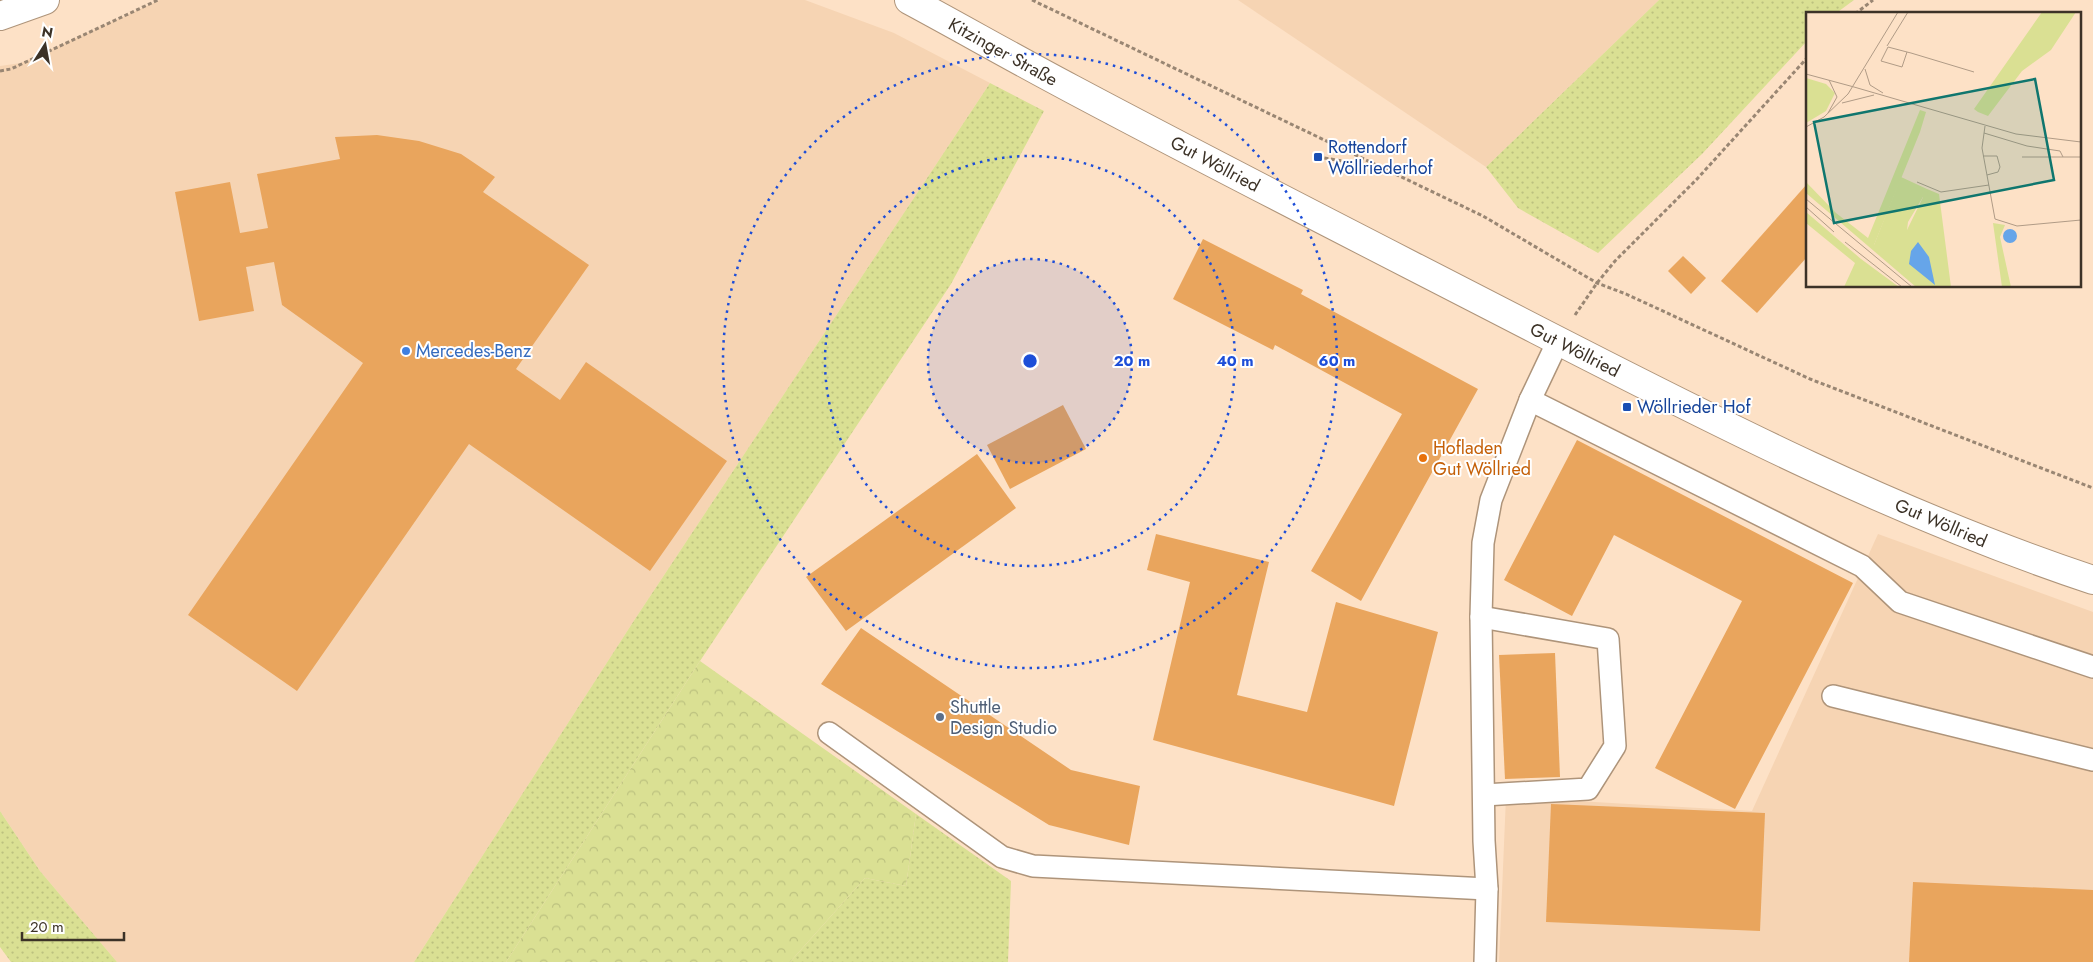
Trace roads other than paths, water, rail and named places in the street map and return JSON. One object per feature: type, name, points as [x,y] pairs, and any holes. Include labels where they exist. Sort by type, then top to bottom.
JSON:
[{"type":"street","points":[[0,16],[45,0]]},
{"type":"street","name":"Kitzinger Straße","points":[[908,0],[1071,89]]},
{"type":"street","name":"Gut Wöllried","points":[[1071,89],[1558,341],[1820,472],[2024,557],[2093,580]]},
{"type":"lane","points":[[1486,962],[1487,889],[1481,617],[1483,543],[1491,500],[1530,400],[1558,341]]},
{"type":"lane","points":[[1530,400],[1862,566],[1900,602],[2093,667]]},
{"type":"lane","points":[[1481,617],[1608,640],[1615,746],[1588,789],[1484,795]]},
{"type":"lane","points":[[1833,696],[2093,760]]},
{"type":"lane","points":[[829,733],[1002,856],[1033,866],[1487,889]]},
{"type":"place","name":"Rottendorf Wöllriederhof","points":[[1318,157]]},
{"type":"place","name":"Mercedes-Benz","points":[[406,351]]},
{"type":"place","name":"Wöllrieder Hof","points":[[1627,407]]},
{"type":"place","name":"Hofladen Gut Wöllried","points":[[1423,458]]},
{"type":"place","name":"Shuttle Design Studio","points":[[940,717]]}]
